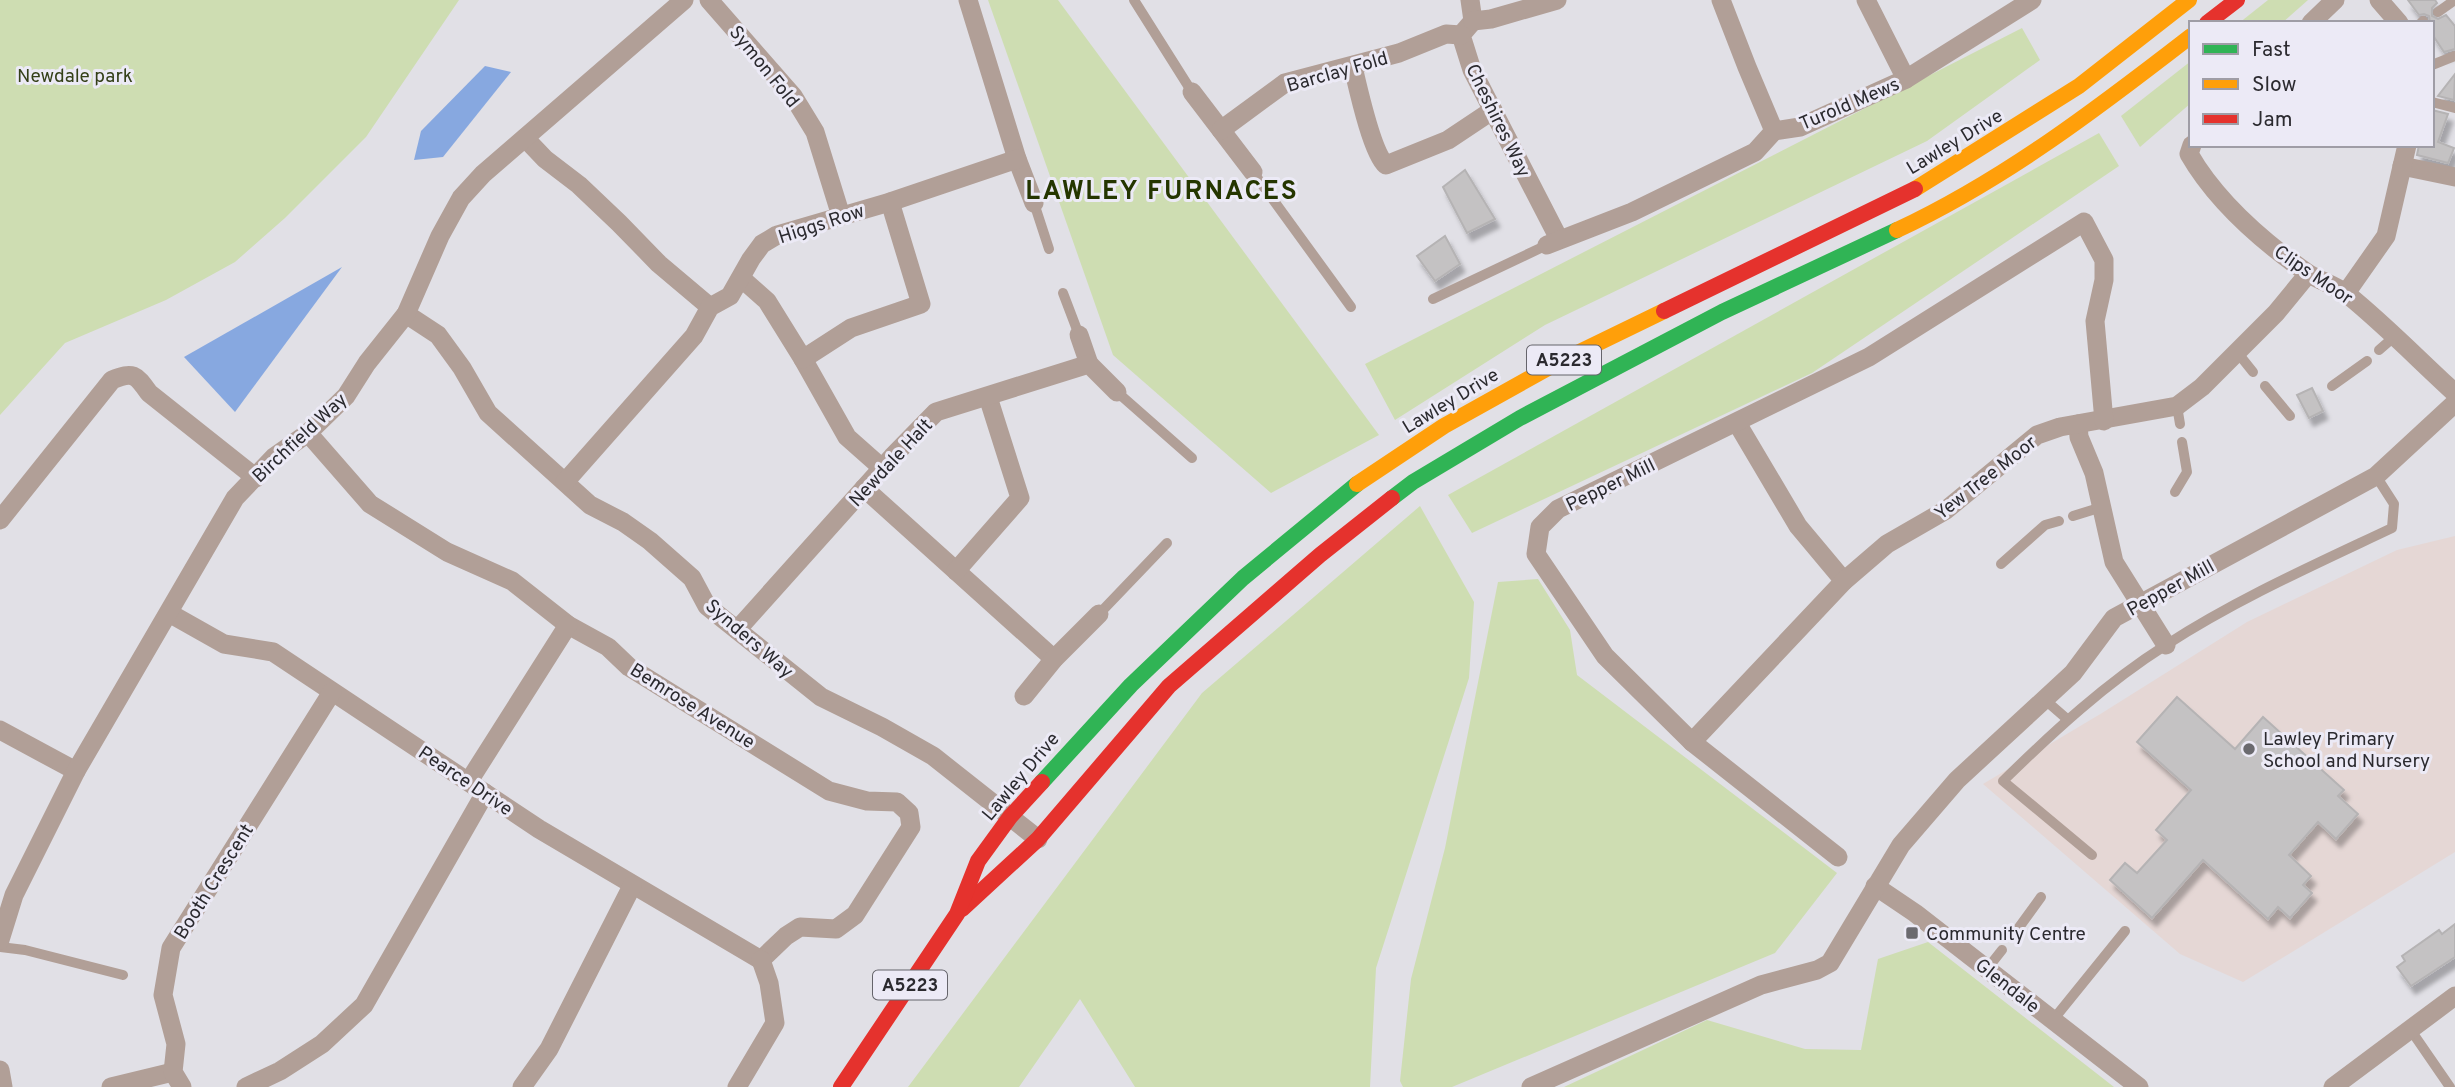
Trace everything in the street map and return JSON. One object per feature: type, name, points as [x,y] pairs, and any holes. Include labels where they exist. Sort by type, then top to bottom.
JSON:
[{"type":"main road","name":"Lawley Drive","points":[[841,1087],[957,914],[978,860],[1010,817],[1131,685],[1243,578],[1349,489],[1444,426],[1557,363],[1922,186],[2079,86],[2189,0]]},
{"type":"main road","points":[[2210,21],[2237,0]]},
{"type":"main road","name":"Lawley Drive","points":[[957,914],[1038,839],[1169,686],[1320,555],[1413,482],[1520,418],[1722,312],[1934,213],[2017,163],[2090,114],[2189,38]]},
{"type":"street","name":"Birchfield Way","points":[[0,940],[14,895],[76,771],[235,498],[274,457],[308,433],[346,396],[367,363],[405,314],[440,236],[461,198],[483,174],[684,0]]},
{"type":"street","name":"Symon Fold","points":[[709,0],[793,96],[810,123],[841,216]]},
{"type":"street","points":[[968,0],[1017,159],[1034,203]]},
{"type":"street","name":"Cheshires Way","points":[[1470,0],[1467,28],[1472,70],[1553,242]]},
{"type":"street","name":"Barclay Fold","points":[[1222,130],[1285,83],[1399,53],[1446,34],[1557,0]]},
{"type":"street","points":[[1721,0],[1774,131]]},
{"type":"street","points":[[1866,0],[1906,79]]},
{"type":"street","name":"Turold Mews","points":[[1553,242],[1632,212],[1755,152],[1774,131],[1800,127],[1906,79],[2032,0]]},
{"type":"street","points":[[2313,21],[2335,0]]},
{"type":"street","points":[[2379,0],[2397,21]]},
{"type":"street","points":[[1353,67],[1376,148],[1386,165],[1448,140],[1493,110]]},
{"type":"street","points":[[1192,92],[1253,172]]},
{"type":"street","points":[[525,138],[545,159],[579,185],[620,223],[659,264],[710,307]]},
{"type":"street","name":"Clips Moor","points":[[2191,147],[2189,154],[2207,182],[2273,247],[2308,274],[2346,293],[2455,393]]},
{"type":"street","points":[[2346,293],[2386,236],[2407,147]]},
{"type":"street","name":"Higgs Row","points":[[565,482],[694,336],[710,307],[730,296],[762,244],[778,235],[890,202],[1017,159]]},
{"type":"street","points":[[2402,166],[2455,177]]},
{"type":"street","points":[[803,359],[851,328],[921,304],[890,202]]},
{"type":"street","name":"Pepper Mill","points":[[1838,858],[1692,743],[1605,656],[1536,554],[1540,527],[1558,509],[1869,357],[2084,222],[2105,260],[2104,280],[2095,321],[2104,421]]},
{"type":"street","name":"Yew Tree Moor","points":[[1692,743],[1844,580],[1887,544],[1946,510],[2037,435],[2077,424],[2178,415],[2276,313],[2308,274]]},
{"type":"street","points":[[741,278],[767,301],[847,437],[882,468]]},
{"type":"street","name":"Synders Way","points":[[405,314],[438,335],[462,368],[488,413],[590,505],[623,522],[650,541],[692,578],[707,606],[821,698],[882,727],[933,757],[1038,839]]},
{"type":"street","points":[[1079,335],[1088,364],[1117,392]]},
{"type":"street","name":"Newdale Halt","points":[[737,630],[882,468],[936,412],[1088,364]]},
{"type":"street","points":[[0,520],[112,380],[127,374],[137,377],[149,393],[256,478]]},
{"type":"street","points":[[956,571],[1020,498],[988,397]]},
{"type":"street","name":"Pepper Mill","points":[[1531,1087],[1761,985],[1817,970],[1830,963],[1900,845],[1957,780],[2073,673],[2114,618],[2376,476],[2455,403]]},
{"type":"street","points":[[1737,423],[1798,526],[1844,580]]},
{"type":"street","points":[[2077,424],[2079,437],[2094,473],[2115,562],[2166,645]]},
{"type":"street","name":"Bemrose Avenue","points":[[308,433],[370,504],[447,552],[512,582],[568,625],[608,647],[629,667],[829,791],[867,801],[897,802],[909,813],[911,827],[855,915],[836,929],[800,927],[786,936],[761,960]]},
{"type":"street","points":[[864,488],[1054,659]]},
{"type":"street","name":"Pearce Drive","points":[[169,613],[224,644],[273,652],[538,829],[761,960]]},
{"type":"street","points":[[1024,696],[1054,659],[1099,614]]},
{"type":"street","points":[[469,781],[568,625]]},
{"type":"street","name":"Booth Crescent","points":[[177,1080],[176,1044],[163,995],[171,948],[332,692]]},
{"type":"street","points":[[0,730],[76,771]]},
{"type":"street","points":[[246,1087],[280,1071],[322,1044],[364,1005],[485,793]]},
{"type":"street","points":[[522,1087],[549,1049],[632,886]]},
{"type":"street","name":"Glendale","points":[[1875,886],[1915,913],[2139,1087]]},
{"type":"street","points":[[737,1087],[775,1023],[769,983],[761,960]]},
{"type":"street","points":[[2333,1087],[2455,996]]},
{"type":"street","points":[[0,1070],[3,1087]]},
{"type":"street","points":[[111,1087],[148,1077],[177,1080]]},
{"type":"lane","points":[[1134,0],[1192,92]]},
{"type":"lane","points":[[2438,12],[2455,1]]},
{"type":"lane","points":[[2434,64],[2455,56]]},
{"type":"lane","points":[[2434,103],[2455,108]]},
{"type":"lane","points":[[1253,172],[1351,307]]},
{"type":"lane","points":[[1034,203],[1049,249]]},
{"type":"lane","points":[[1433,299],[1553,242]]},
{"type":"lane","points":[[1063,293],[1079,335]]},
{"type":"lane","points":[[2379,350],[2394,337]]},
{"type":"lane","points":[[2236,352],[2253,372]]},
{"type":"lane","points":[[2332,386],[2367,361]]},
{"type":"lane","points":[[2265,386],[2290,416]]},
{"type":"lane","points":[[1117,392],[1192,457]]},
{"type":"lane","points":[[2175,492],[2187,472],[2182,442]]},
{"type":"lane","points":[[2092,855],[2003,781],[2067,719],[2166,645],[2285,578],[2392,528],[2394,504],[2376,476]]},
{"type":"lane","points":[[2073,516],[2102,508]]},
{"type":"lane","points":[[2001,564],[2045,525],[2059,520]]},
{"type":"lane","points":[[1099,614],[1167,543]]},
{"type":"lane","points":[[2044,699],[2067,719]]},
{"type":"lane","points":[[2012,937],[2041,897]]},
{"type":"lane","points":[[2053,1020],[2125,931]]},
{"type":"lane","points":[[0,947],[25,950],[123,975]]},
{"type":"lane","points":[[1987,969],[2001,950]]},
{"type":"lane","points":[[2410,1029],[2449,1087]]},
{"type":"shaded area","name":"Lawley Primary School and Nursery","points":[[2455,536],[2455,852],[2243,982],[2180,954],[1983,784],[2247,622],[2397,550]]},
{"type":"green space","name":"Newdale park","points":[[0,0],[459,0],[366,137],[285,218],[235,262],[166,300],[65,343],[0,415]]},
{"type":"green space","points":[[988,0],[1058,0],[1379,435],[1271,493],[1113,355]]},
{"type":"green space","points":[[2268,0],[2308,0],[2284,21],[2242,21]]},
{"type":"green space","points":[[2022,28],[2040,60],[1927,141],[1545,325],[1395,420],[1365,364]]},
{"type":"green space","points":[[2189,63],[2189,105],[2140,147],[2121,116]]},
{"type":"green space","points":[[2099,133],[2119,166],[1812,373],[1472,533],[1448,495]]},
{"type":"green space","points":[[1420,506],[1474,602],[1469,678],[1376,968],[1370,1087],[1135,1087],[1080,999],[1019,1087],[908,1087],[1202,693]]},
{"type":"green space","points":[[1538,579],[1570,630],[1577,675],[1837,873],[1775,953],[1452,1087],[1403,1087],[1400,1081],[1411,979],[1445,848],[1498,582]]},
{"type":"green space","points":[[1928,942],[2114,1087],[1564,1087],[1707,1020],[1805,1049],[1861,1050],[1878,959]]},
{"type":"water","points":[[485,66],[511,72],[443,157],[414,160],[421,131]]},
{"type":"water","points":[[342,267],[235,412],[184,357]]},
{"type":"building","points":[[2408,0],[2435,0],[2437,3],[2432,8],[2432,16],[2438,19],[2446,15],[2455,26],[2455,49],[2444,52],[2434,37],[2434,21],[2430,21],[2429,16],[2424,14],[2419,15]]},
{"type":"building","points":[[2455,74],[2454,100],[2438,96]]},
{"type":"building","points":[[2434,110],[2448,114],[2438,142],[2454,148],[2448,163],[2417,155],[2419,147],[2434,147]]},
{"type":"building","points":[[1465,170],[1495,219],[1467,233],[1443,187]]},
{"type":"building","points":[[1445,236],[1460,264],[1435,281],[1417,256]]},
{"type":"building","points":[[2312,388],[2323,411],[2309,418],[2297,395]]},
{"type":"building","points":[[2177,697],[2235,749],[2263,717],[2344,790],[2338,796],[2358,814],[2336,839],[2318,822],[2289,855],[2311,876],[2303,885],[2312,893],[2290,918],[2278,907],[2268,919],[2203,860],[2152,918],[2110,880],[2125,863],[2137,873],[2167,840],[2156,830],[2191,790],[2137,742]]},
{"type":"building","points":[[2455,924],[2455,957],[2411,986],[2397,967],[2405,961],[2402,956],[2439,930],[2442,934]]},
{"type":"traffic: fast","points":[[1392,498],[1413,482],[1520,418],[1722,312],[1897,230]]},
{"type":"traffic: fast","points":[[1042,782],[1131,685],[1243,578],[1357,484]]},
{"type":"traffic: slow","points":[[1915,189],[2079,86],[2189,0]]},
{"type":"traffic: slow","points":[[1897,230],[2013,166],[2121,90],[2189,38]]},
{"type":"traffic: slow","points":[[1357,484],[1444,426],[1557,363],[1664,311]]},
{"type":"traffic: jam","points":[[2210,21],[2237,0]]},
{"type":"traffic: jam","points":[[1664,311],[1915,189]]},
{"type":"traffic: jam","points":[[962,909],[1038,839],[1169,686],[1320,555],[1392,498]]},
{"type":"traffic: jam","points":[[841,1087],[957,914],[978,861],[1010,817],[1042,782]]},
{"type":"place","name":"Lawley Primary School and Nursery","points":[[2249,749]]},
{"type":"place","name":"Community Centre","points":[[1912,933]]},
{"type":"district","name":"LAWLEY FURNACES","points":[[1162,190]]}]
